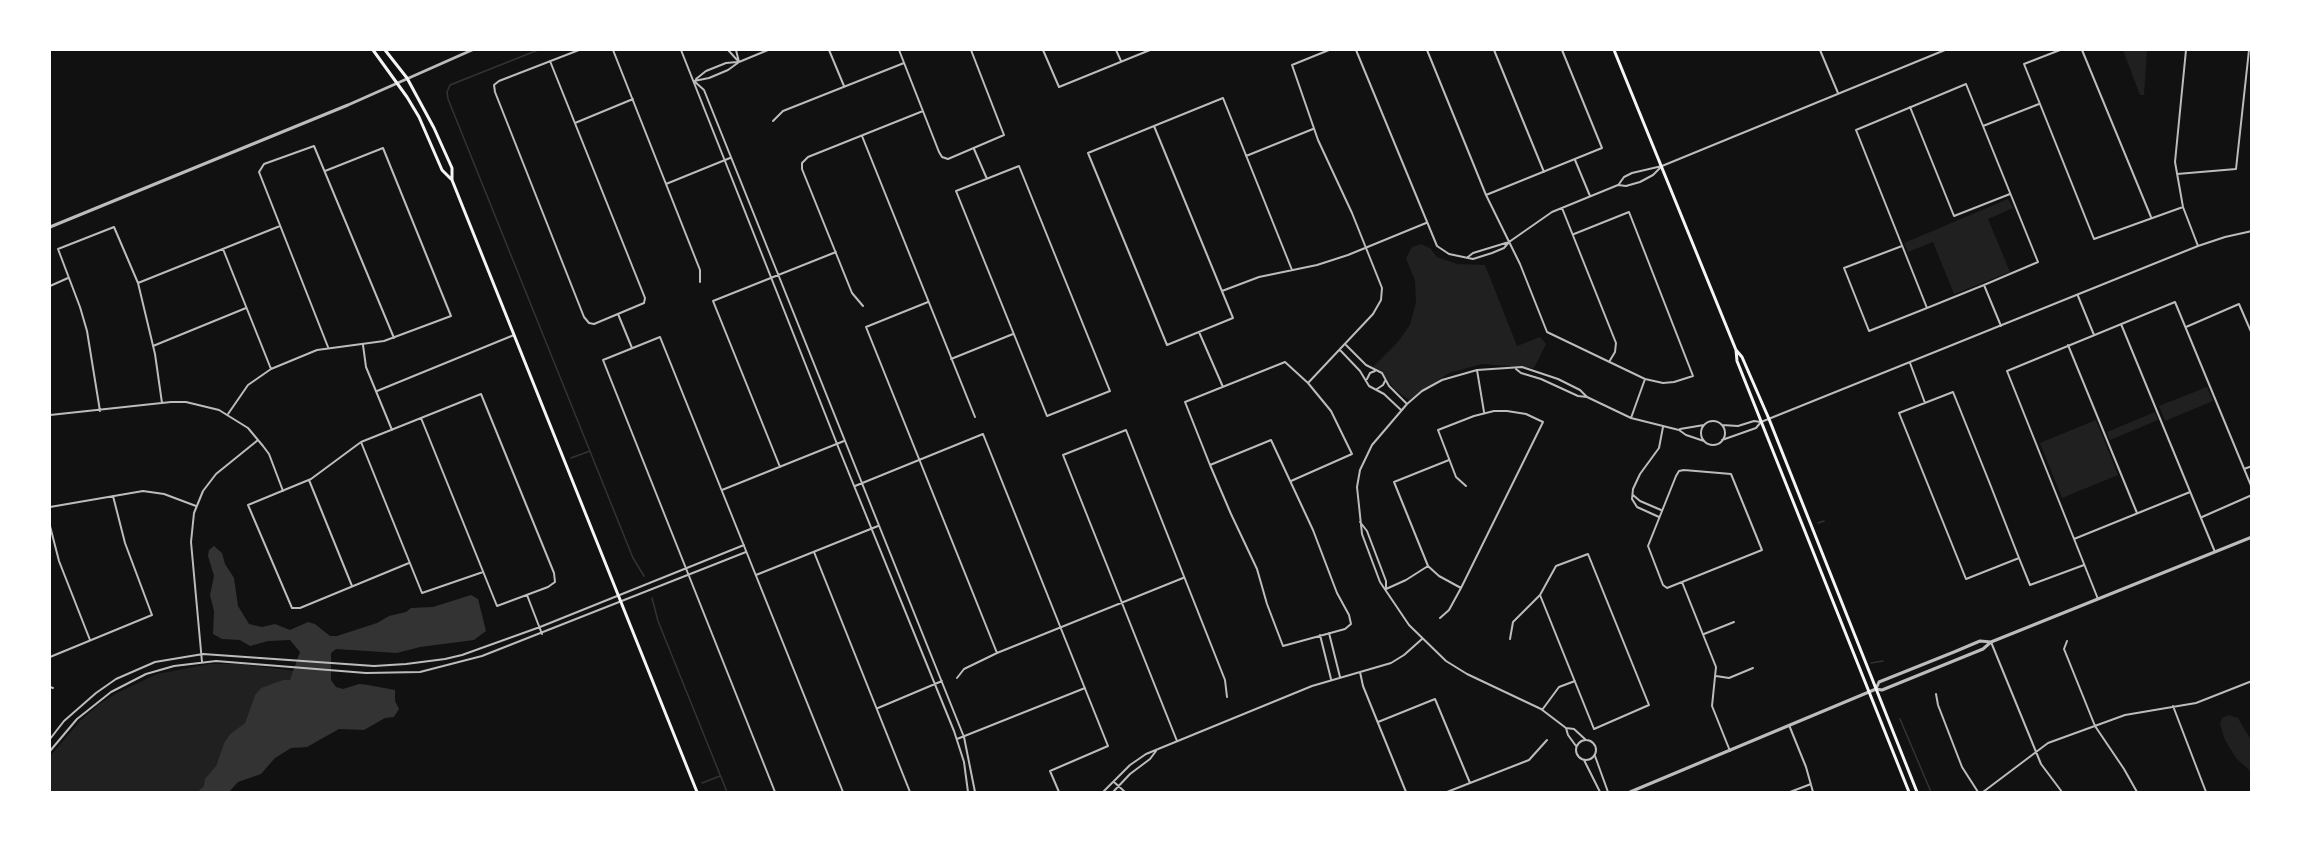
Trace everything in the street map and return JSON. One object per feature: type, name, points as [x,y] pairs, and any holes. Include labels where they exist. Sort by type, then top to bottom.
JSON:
[{"type":"main road","points":[[373,50],[398,82],[419,117],[442,170],[452,180]]},
{"type":"main road","points":[[385,50],[407,78],[452,168],[452,180],[697,792]]},
{"type":"main road","points":[[1614,50],[1736,350],[1737,361],[1909,792]]},
{"type":"main road","points":[[1736,350],[1742,357],[1769,419],[1917,792]]},
{"type":"street","points":[[50,227],[348,105],[472,50]]},
{"type":"street","points":[[550,61],[645,298],[644,303],[594,324],[589,323],[584,317],[495,92],[494,84],[499,81],[550,61],[579,50]]},
{"type":"street","points":[[613,50],[700,270],[700,282]]},
{"type":"street","points":[[681,50],[837,444],[936,684],[964,762],[968,792]]},
{"type":"street","points":[[728,50],[739,62]]},
{"type":"street","points":[[736,50],[739,62]]},
{"type":"street","points":[[694,81],[709,78],[768,50]]},
{"type":"street","points":[[829,50],[844,87]]},
{"type":"street","points":[[899,50],[942,158],[948,159],[1004,135],[971,50]]},
{"type":"street","points":[[1043,50],[1059,87],[1150,50]]},
{"type":"street","points":[[1116,50],[1121,61]]},
{"type":"street","points":[[1308,383],[1373,314],[1381,300],[1382,288],[1313,129],[1304,95],[1292,65],[1329,50]]},
{"type":"street","points":[[1356,50],[1437,246],[1449,254],[1473,259],[1504,248],[1539,220],[1562,208],[1618,185],[1626,186],[1640,182],[1653,175],[1662,166]]},
{"type":"street","points":[[1427,50],[1486,195],[1520,264],[1547,332],[1645,380],[1663,383],[1693,376],[1629,212],[1574,234]]},
{"type":"street","points":[[1494,50],[1544,172]]},
{"type":"street","points":[[1486,195],[1602,148],[1562,50]]},
{"type":"street","points":[[1820,50],[1838,93]]},
{"type":"street","points":[[1618,185],[1624,177],[1632,173],[1662,166],[1945,50]]},
{"type":"street","points":[[2061,50],[2024,64],[2094,239],[2183,207]]},
{"type":"street","points":[[2082,50],[2151,217]]},
{"type":"street","points":[[2186,50],[2175,148],[2176,174],[2183,207],[2198,246]]},
{"type":"street","points":[[2176,174],[2236,169],[2249,50]]},
{"type":"street","points":[[694,81],[706,71],[726,63],[739,62]]},
{"type":"street","points":[[773,121],[783,111],[904,63]]},
{"type":"street","points":[[694,81],[704,90],[942,681],[964,737],[975,792]]},
{"type":"street","points":[[1902,246],[1844,268],[1869,331],[1927,308],[1984,285],[2038,262],[1966,84],[1856,130],[1927,308]]},
{"type":"street","points":[[1154,126],[1233,318],[1167,345],[1088,153],[1154,126],[1223,98],[1292,270]]},
{"type":"street","points":[[575,123],[633,99]]},
{"type":"street","points":[[1983,126],[2039,104]]},
{"type":"street","points":[[1910,107],[1954,216],[2010,194]]},
{"type":"street","points":[[863,306],[852,293],[802,169],[802,163],[808,157],[923,111]]},
{"type":"street","points":[[1246,156],[1313,129]]},
{"type":"street","points":[[862,136],[975,417]]},
{"type":"street","points":[[329,349],[260,176],[260,169],[264,164],[314,146],[394,338]]},
{"type":"street","points":[[228,414],[248,385],[271,369],[317,350],[363,345],[394,338],[451,316],[383,147],[325,171]]},
{"type":"street","points":[[974,149],[987,179]]},
{"type":"street","points":[[666,184],[731,157]]},
{"type":"street","points":[[1575,159],[1590,196]]},
{"type":"street","points":[[1019,166],[1110,391],[1047,416],[1013,334],[956,191],[1019,166]]},
{"type":"street","points":[[1562,208],[1616,343],[1615,352],[1609,362]]},
{"type":"street","points":[[1222,291],[1258,277],[1317,265],[1428,222]]},
{"type":"street","points":[[138,283],[280,226]]},
{"type":"street","points":[[100,411],[87,331],[58,249],[114,227],[138,283],[153,346],[162,403]]},
{"type":"street","points":[[1679,430],[1713,421],[1722,425],[1738,426],[1754,421],[1761,422],[2198,246],[2252,231]]},
{"type":"street","points":[[1468,257],[1473,253],[1509,242]]},
{"type":"street","points":[[223,249],[271,369]]},
{"type":"street","points":[[1483,250],[1485,255]]},
{"type":"street","points":[[780,467],[713,301],[836,252]]},
{"type":"street","points":[[50,286],[68,278]]},
{"type":"street","points":[[1984,285],[2001,326]]},
{"type":"street","points":[[2078,295],[2094,335]]},
{"type":"street","points":[[928,302],[866,327],[997,653]]},
{"type":"street","points":[[2098,599],[2007,371],[2175,302],[2252,488]]},
{"type":"street","points":[[2186,327],[2240,304],[2252,334]]},
{"type":"street","points":[[153,346],[246,308]]},
{"type":"street","points":[[618,314],[632,348]]},
{"type":"street","points":[[2121,324],[2215,552]]},
{"type":"street","points":[[1199,332],[1222,387]]},
{"type":"street","points":[[951,359],[1013,334]]},
{"type":"street","points":[[377,391],[514,335]]},
{"type":"street","points":[[775,792],[603,360],[660,337],[843,792]]},
{"type":"street","points":[[363,345],[366,367],[392,430]]},
{"type":"street","points":[[1345,345],[1375,370],[1382,373],[1385,381],[1406,405]]},
{"type":"street","points":[[2068,345],[2138,513]]},
{"type":"street","points":[[1340,350],[1371,387],[1401,410]]},
{"type":"street","points":[[1210,465],[1271,440],[1313,530],[1337,593],[1349,615],[1351,624],[1345,629],[1284,646],[1267,604],[1257,569],[1210,465],[1185,402],[1285,362],[1308,383],[1331,411],[1352,453],[1291,481]]},
{"type":"street","points":[[1910,362],[1925,403]]},
{"type":"street","points":[[1587,397],[1580,390],[1545,374],[1522,368],[1477,370],[1442,380],[1422,391],[1406,405],[1372,445],[1360,470],[1357,487],[1362,534],[1380,582],[1409,625],[1446,661],[1467,674],[1542,710],[1566,728],[1574,729],[1594,745],[1608,792]]},
{"type":"street","points":[[1516,369],[1578,396],[1587,397],[1631,418],[1679,430],[1713,445],[1756,428],[1761,422]]},
{"type":"street","points":[[1367,381],[1368,375],[1375,370]]},
{"type":"street","points":[[1477,370],[1484,413]]},
{"type":"street","points":[[1631,418],[1645,380]]},
{"type":"street","points":[[1376,389],[1383,386],[1385,381]]},
{"type":"street","points":[[2019,558],[1966,579],[1899,413],[1953,392],[2030,585],[2084,565]]},
{"type":"street","points":[[409,563],[300,608],[292,608],[248,505],[309,480],[361,442],[392,430],[421,418],[481,394],[554,573],[555,582],[496,606],[421,418]]},
{"type":"street","points":[[50,414],[100,411],[162,403],[186,402],[203,405],[228,414],[248,428],[269,454],[283,491]]},
{"type":"street","points":[[1440,618],[1449,610],[1461,588],[1543,422],[1526,414],[1507,411],[1484,413],[1438,430],[1456,477],[1467,486]]},
{"type":"street","points":[[1704,425],[1701,432],[1704,441]]},
{"type":"street","points":[[1722,425],[1725,433],[1722,440]]},
{"type":"street","points":[[1659,518],[1636,507],[1632,501],[1632,495],[1640,474],[1659,448],[1663,427]]},
{"type":"street","points":[[1177,741],[1063,455],[1126,430],[1225,680],[1227,697]]},
{"type":"street","points":[[855,486],[983,434],[1108,746],[1050,771],[1059,792]]},
{"type":"street","points":[[202,662],[191,542],[196,506],[203,491],[216,474],[258,440]]},
{"type":"street","points":[[722,490],[844,441]]},
{"type":"street","points":[[361,442],[422,593],[483,572]]},
{"type":"street","points":[[1449,460],[1394,482],[1428,566],[1439,576],[1461,588]]},
{"type":"street","points":[[2244,470],[2252,466]]},
{"type":"street","points":[[1679,471],[1729,473],[1733,476],[1762,550],[1666,587],[1648,547],[1659,518],[1679,471]]},
{"type":"street","points":[[309,480],[352,586]]},
{"type":"street","points":[[50,507],[143,491],[196,506]]},
{"type":"street","points":[[2074,539],[2190,492]]},
{"type":"street","points":[[1632,495],[1662,510]]},
{"type":"street","points":[[2201,517],[2252,495]]},
{"type":"street","points":[[50,657],[152,615],[125,543],[113,496]]},
{"type":"street","points":[[1360,522],[1367,531],[1386,581],[1386,588]]},
{"type":"street","points":[[50,526],[58,561],[90,640]]},
{"type":"street","points":[[756,575],[878,526]]},
{"type":"street","points":[[1630,792],[1868,692],[1876,689],[1882,690],[1975,653],[1990,642],[2252,537]]},
{"type":"street","points":[[50,739],[80,706],[116,679],[155,662],[201,654],[374,666],[462,655],[540,627],[744,545]]},
{"type":"street","points":[[50,751],[51,746],[77,719],[111,692],[146,674],[174,666],[202,662],[244,662],[366,673],[420,672],[464,662],[542,634],[747,552]]},
{"type":"street","points":[[814,552],[910,792]]},
{"type":"street","points":[[1510,639],[1513,622],[1540,595],[1556,566],[1588,554],[1649,705],[1594,729],[1540,595]]},
{"type":"street","points":[[1386,588],[1406,580],[1428,566]]},
{"type":"street","points":[[957,678],[964,669],[997,653],[1183,578]]},
{"type":"street","points":[[1683,582],[1716,667],[1712,706],[1730,751]]},
{"type":"street","points":[[527,595],[542,634]]},
{"type":"street","points":[[1703,634],[1734,622]]},
{"type":"street","points":[[1329,633],[1340,677]]},
{"type":"street","points":[[1320,635],[1331,679]]},
{"type":"street","points":[[1103,792],[1130,765],[1146,754],[1331,679],[1391,663],[1422,639]]},
{"type":"street","points":[[1876,689],[1879,682],[1980,641],[1990,642]]},
{"type":"street","points":[[2067,641],[2064,649],[2095,726],[2137,792]]},
{"type":"street","points":[[1990,642],[2041,764],[2062,792]]},
{"type":"street","points":[[1326,658],[1334,656]]},
{"type":"street","points":[[1716,676],[1729,678],[1753,668]]},
{"type":"street","points":[[1360,672],[1407,792]]},
{"type":"street","points":[[877,708],[942,681]]},
{"type":"street","points":[[1542,710],[1559,687],[1575,681]]},
{"type":"street","points":[[1983,792],[2048,743],[2126,715],[2196,703],[2252,681]]},
{"type":"street","points":[[957,739],[1085,688]]},
{"type":"street","points":[[1936,694],[1938,705],[1962,766],[1978,792]]},
{"type":"street","points":[[1378,722],[1435,699],[1470,783]]},
{"type":"street","points":[[2173,706],[2206,792]]},
{"type":"street","points":[[1789,725],[1813,792]]},
{"type":"street","points":[[1566,728],[1576,747],[1577,755],[1584,760],[1600,792]]},
{"type":"street","points":[[1447,792],[1529,760],[1547,740]]},
{"type":"street","points":[[1576,747],[1579,742],[1586,740]]},
{"type":"street","points":[[1113,792],[1156,751]]},
{"type":"street","points":[[1584,760],[1595,754]]},
{"type":"street","points":[[1113,782],[1125,792]]},
{"type":"street","points":[[1790,792],[1811,784]]},
{"type":"shaded area","points":[[2123,50],[2147,50],[2144,95],[2140,95]]},
{"type":"shaded area","points":[[2008,199],[2013,208],[1988,219],[2010,272],[1954,294],[1933,242],[1908,252],[1904,243]]},
{"type":"shaded area","points":[[1421,244],[1430,248],[1437,257],[1457,264],[1485,265],[1517,346],[1540,337],[1546,344],[1534,368],[1482,364],[1449,373],[1409,400],[1394,389],[1382,371],[1373,367],[1397,343],[1410,325],[1416,302],[1415,281],[1406,258],[1412,247]]},
{"type":"shaded area","points":[[2207,387],[2213,401],[2165,421],[2159,406]]},
{"type":"shaded area","points":[[2155,412],[2158,420],[2110,440],[2107,432]]},
{"type":"shaded area","points":[[2096,420],[2118,475],[2062,498],[2040,443]]},
{"type":"shaded area","points":[[214,546],[222,553],[225,564],[234,578],[238,606],[249,624],[262,627],[275,624],[290,630],[308,622],[315,624],[330,636],[337,636],[377,623],[411,608],[433,607],[471,595],[478,599],[486,631],[474,640],[420,647],[397,653],[336,649],[331,653],[331,680],[336,687],[343,689],[359,684],[395,690],[395,701],[399,709],[394,717],[385,718],[364,730],[339,729],[307,747],[291,748],[275,758],[261,774],[238,782],[229,792],[197,792],[204,786],[205,779],[216,766],[224,743],[230,734],[245,723],[255,695],[261,688],[283,680],[290,680],[300,652],[290,640],[268,641],[250,646],[240,640],[222,639],[213,634],[214,611],[210,595],[214,576],[208,556],[209,550]]},
{"type":"shaded area","points":[[210,664],[240,664],[295,671],[290,680],[261,688],[255,695],[245,723],[230,734],[224,743],[216,766],[204,786],[197,792],[50,792],[51,755],[80,721],[98,705],[115,694],[157,674]]},
{"type":"shaded area","points":[[2229,715],[2238,718],[2251,740],[2251,772],[2236,758],[2225,740],[2220,724],[2222,718]]},
{"type":"waterway","points":[[538,50],[450,85],[447,92],[448,99],[633,558],[644,576]]},
{"type":"waterway","points":[[571,458],[590,451]]},
{"type":"waterway","points":[[1818,523],[1824,521]]},
{"type":"waterway","points":[[652,598],[658,621],[727,792]]},
{"type":"waterway","points":[[1871,663],[1883,661]]},
{"type":"waterway","points":[[1900,719],[1931,792]]},
{"type":"waterway","points":[[702,783],[720,776]]}]
